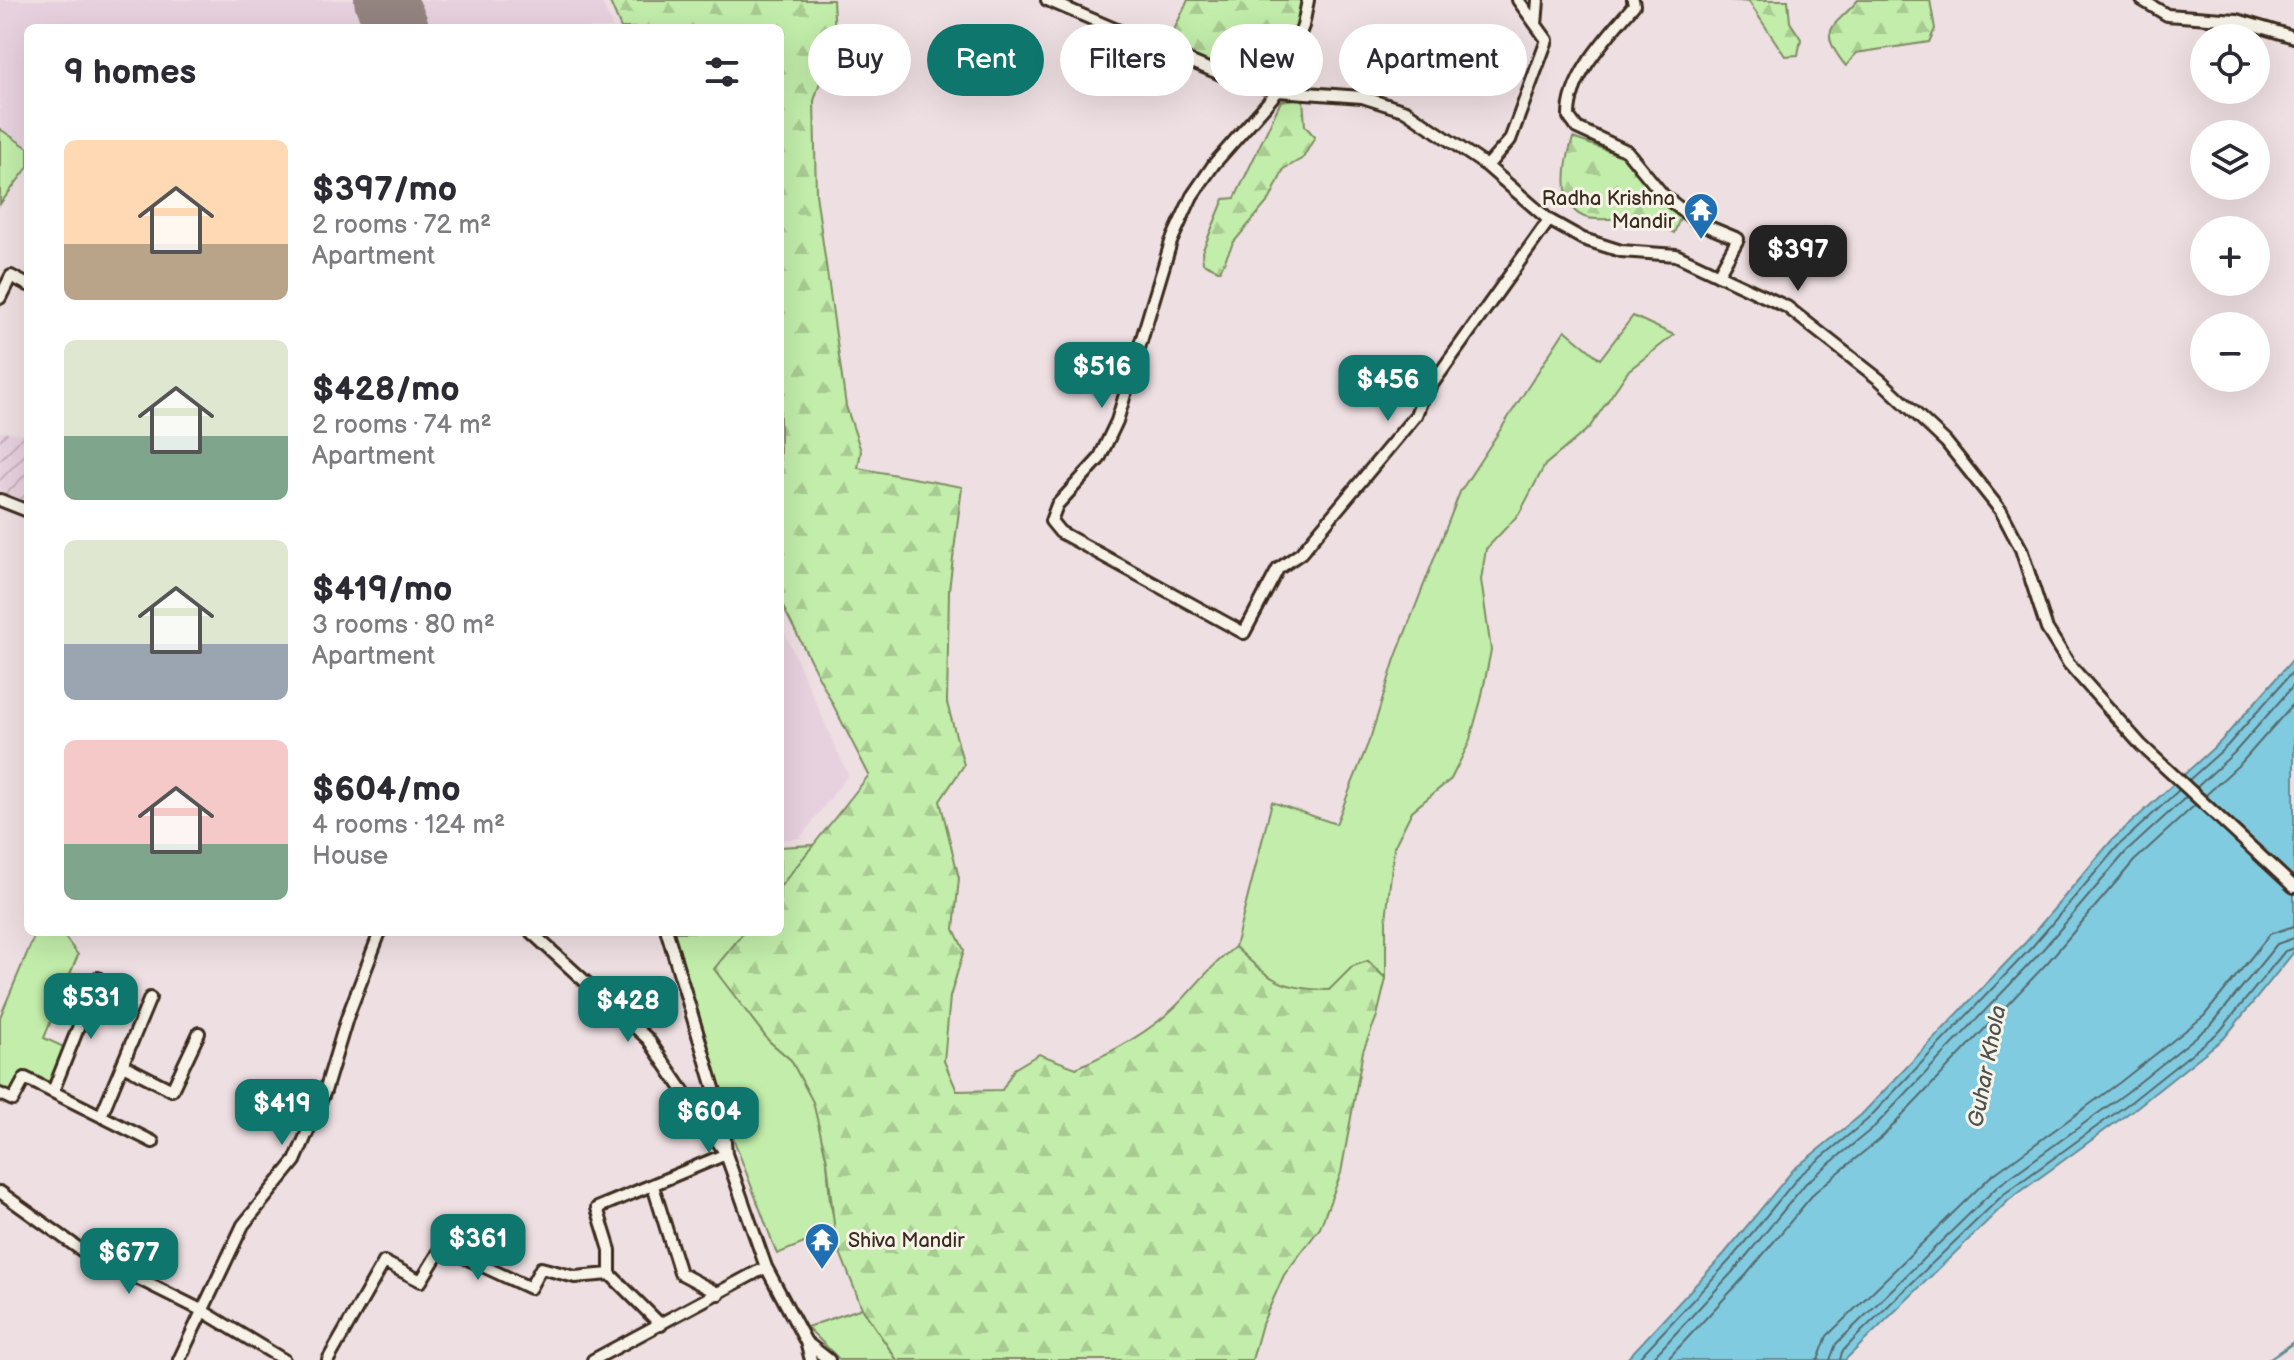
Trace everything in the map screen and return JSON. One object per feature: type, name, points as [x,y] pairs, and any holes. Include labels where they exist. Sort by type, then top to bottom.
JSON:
[{"type":"street","points":[[1047,0],[1210,69]]},
{"type":"street","points":[[1303,24],[1308,0]]},
{"type":"street","points":[[1487,166],[1510,140],[1547,40],[1518,0]]},
{"type":"street","points":[[1536,25],[1538,0]]},
{"type":"street","points":[[1633,0],[1634,5],[1582,75],[1569,105],[1569,117],[1577,128],[1627,151],[1663,195],[1688,215],[1738,239],[1718,275]]},
{"type":"street","points":[[2142,0],[2167,15],[2237,20],[2294,37]]},
{"type":"street","points":[[1323,94],[1362,97],[1406,111],[1487,166],[1549,220],[1583,239],[1621,251],[1676,255],[1787,307],[1880,380],[1946,442],[2001,511],[2021,549],[2047,629],[2069,664],[2141,745],[2294,887]]},
{"type":"street","points":[[1274,96],[1214,164],[1192,196],[1171,242],[1117,421],[1099,459],[1057,505],[1051,521],[1060,532],[1244,633],[1278,569],[1301,553],[1416,415],[1423,397],[1549,220]]},
{"type":"street","points":[[0,298],[11,276],[24,283]]},
{"type":"street","points":[[0,500],[24,509]]},
{"type":"street","points":[[179,1360],[243,1225],[295,1161],[325,1091],[347,1018],[378,936]]},
{"type":"street","points":[[535,936],[648,1039],[726,1154],[766,1267],[806,1342],[811,1360]]},
{"type":"street","points":[[668,936],[723,1118],[726,1154]]},
{"type":"street","points":[[53,1091],[98,978]]},
{"type":"street","points":[[101,1116],[150,998]]},
{"type":"street","points":[[123,1065],[172,1090],[199,1033]]},
{"type":"street","points":[[0,1094],[13,1100],[25,1078],[153,1142]]},
{"type":"street","points":[[661,1325],[610,1274],[610,1250],[597,1208],[726,1154]]},
{"type":"street","points":[[653,1186],[680,1273],[719,1294]]},
{"type":"street","points":[[0,1192],[81,1250],[201,1310],[284,1360]]},
{"type":"street","points":[[328,1360],[384,1262],[421,1281],[442,1247],[530,1288],[541,1268],[575,1277],[610,1274]]},
{"type":"street","points":[[593,1360],[766,1267]]},
{"type":"street","points":[[806,1342],[829,1360]]},
{"type":"shaded area","points":[[0,0],[601,0],[611,24],[24,24],[24,145],[0,129]]},
{"type":"shaded area","points":[[0,432],[24,435],[24,504],[0,495]]},
{"type":"shaded area","points":[[784,631],[848,775],[800,838],[784,840]]},
{"type":"green space","points":[[609,0],[833,0],[834,24],[808,24],[808,96],[816,96],[816,194],[846,406],[861,451],[858,468],[962,487],[949,590],[947,703],[964,765],[940,801],[959,878],[954,929],[964,950],[950,997],[944,1061],[957,1091],[1002,1090],[1014,1069],[1039,1054],[1076,1068],[1117,1048],[1166,1015],[1235,947],[1267,975],[1298,988],[1329,990],[1353,966],[1368,961],[1386,979],[1377,1016],[1363,1051],[1341,1173],[1320,1228],[1284,1275],[1262,1324],[1252,1360],[897,1360],[862,1308],[836,1242],[827,1161],[813,1102],[791,1060],[769,1041],[714,969],[741,936],[784,936],[784,882],[869,775],[784,609],[784,24],[619,24]]},
{"type":"green space","points":[[1188,0],[1303,0],[1300,24],[1210,24],[1210,63],[1194,57],[1194,24],[1177,24]]},
{"type":"green space","points":[[1730,0],[1788,0],[1790,22],[1801,39],[1798,55],[1785,56],[1749,2]]},
{"type":"green space","points":[[1858,0],[1930,0],[1935,29],[1929,42],[1856,53],[1846,66],[1836,53],[1830,35],[1836,22]]},
{"type":"green space","points":[[1303,98],[1305,126],[1315,137],[1303,158],[1284,169],[1270,199],[1233,243],[1220,271],[1203,263],[1202,252],[1224,199],[1235,198],[1281,101]]},
{"type":"green space","points":[[0,129],[24,145],[24,172],[0,204]]},
{"type":"green space","points":[[1573,138],[1623,156],[1665,206],[1680,218],[1674,233],[1652,221],[1596,219],[1583,216],[1574,209],[1566,187],[1567,161]]},
{"type":"green space","points":[[1633,316],[1674,335],[1629,370],[1589,428],[1545,465],[1519,514],[1486,549],[1481,580],[1491,650],[1481,700],[1469,743],[1451,779],[1412,811],[1394,847],[1386,920],[1386,979],[1368,961],[1353,966],[1329,991],[1298,988],[1276,981],[1235,947],[1272,802],[1336,824],[1371,736],[1395,659],[1460,492],[1565,330],[1600,359]]},
{"type":"green space","points":[[814,845],[784,882],[784,847]]},
{"type":"green space","points":[[34,936],[64,936],[78,955],[44,1038],[66,1048],[50,1083],[23,1071],[11,1094],[0,1089],[0,1017]]},
{"type":"green space","points":[[673,936],[741,936],[715,969],[769,1041],[791,1060],[814,1102],[837,1230],[777,1254],[732,1135]]},
{"type":"green space","points":[[862,1308],[897,1360],[840,1360],[807,1327]]},
{"type":"water","name":"Guhar Khola","points":[[2294,658],[2294,952],[2225,1037],[2137,1107],[2009,1200],[1845,1360],[1626,1360],[1724,1254],[1793,1170],[1861,1115],[2026,942],[2112,840],[2221,741]]},
{"type":"waterway","points":[[2268,1360],[2294,1342]]},
{"type":"runway","points":[[385,0],[396,24]]},
{"type":"place","name":"Radha Krishna Mandir","points":[[1701,241]]},
{"type":"place","name":"Shiva Mandir","points":[[822,1271]]}]
